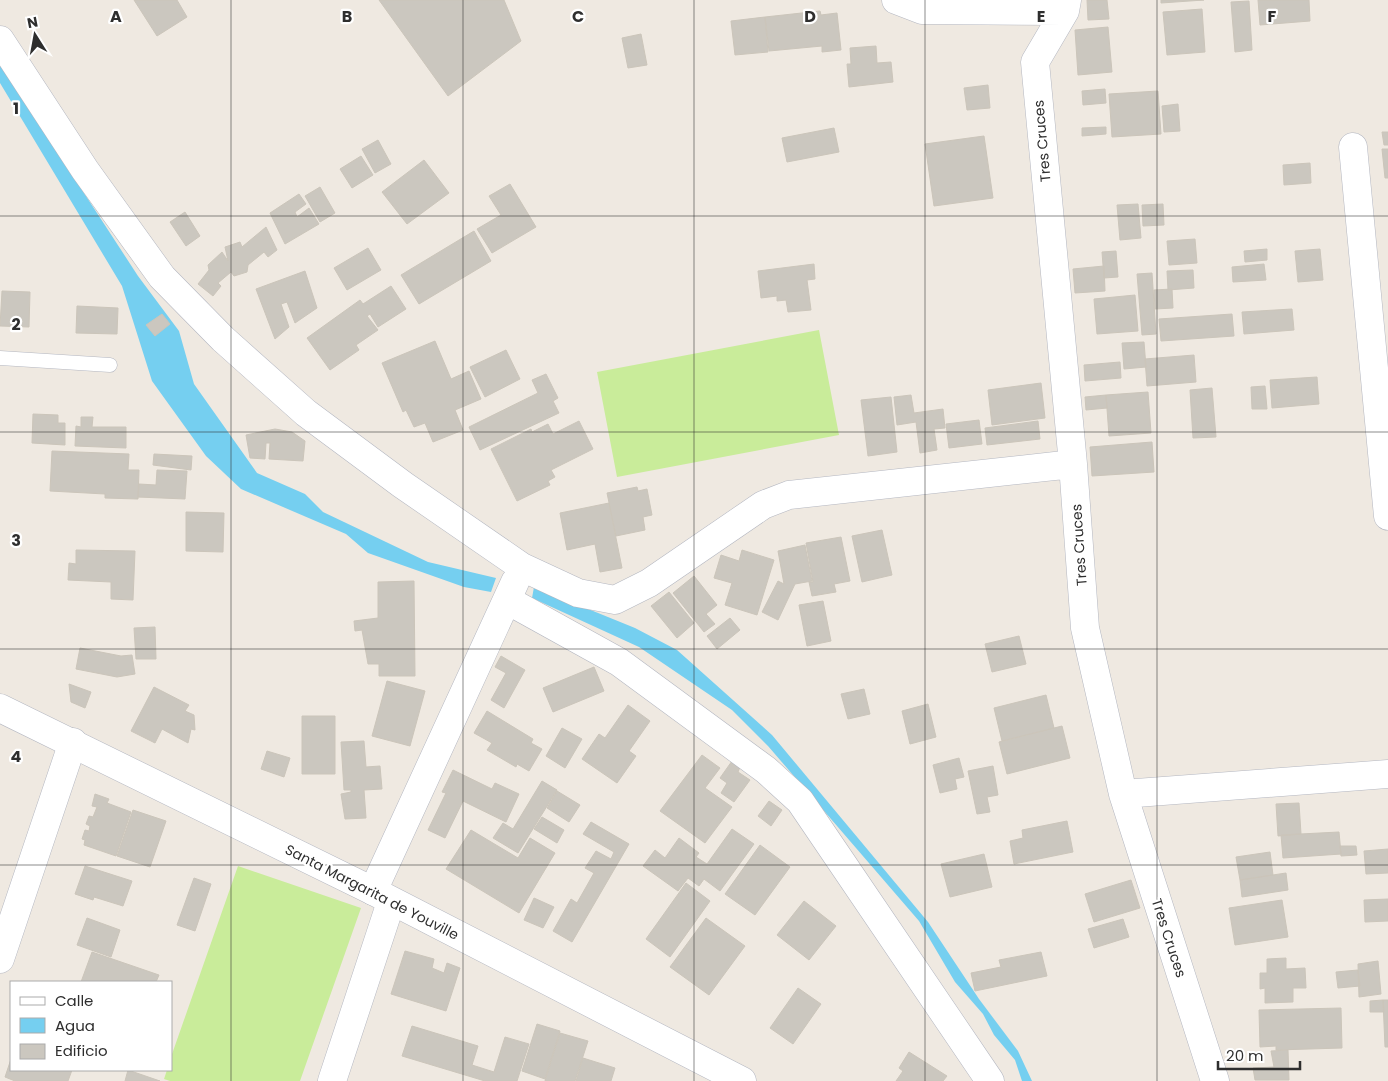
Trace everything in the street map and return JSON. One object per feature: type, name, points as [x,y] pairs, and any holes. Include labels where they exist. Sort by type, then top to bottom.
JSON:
[{"type":"street","points":[[896,0],[922,10],[1066,5]]},
{"type":"street","name":"Tres Cruces","points":[[1066,5],[1035,62],[1073,464],[1085,628],[1123,794],[1215,1081]]},
{"type":"street","points":[[0,40],[85,170],[162,277],[223,339],[306,413],[403,485],[522,567],[578,593],[615,600],[649,583],[763,505],[789,495],[1073,464]]},
{"type":"street","points":[[1353,146],[1380,334],[1388,516]]},
{"type":"street","points":[[332,1081],[382,896],[522,567]]},
{"type":"street","points":[[508,600],[619,662],[766,770],[800,800],[990,1081]]},
{"type":"street","name":"Santa Margarita de Youville","points":[[0,708],[73,742],[382,896],[742,1081]]},
{"type":"street","points":[[0,959],[73,742]]},
{"type":"street","points":[[1123,794],[1388,774]]},
{"type":"lane","points":[[0,358],[110,365]]},
{"type":"green space","points":[[819,330],[839,435],[617,477],[597,372]]},
{"type":"green space","points":[[238,866],[361,908],[300,1081],[170,1081],[164,1079],[167,1071],[172,1071],[172,1054]]},
{"type":"water","points":[[0,64],[138,276],[179,331],[194,384],[257,473],[305,494],[323,512],[428,562],[496,578],[491,592],[464,587],[368,553],[346,534],[241,489],[206,456],[152,381],[122,286],[0,83]]},
{"type":"water","points":[[534,587],[635,628],[677,650],[772,735],[928,922],[979,999],[1018,1051],[1032,1081],[1022,1081],[1015,1060],[994,1035],[983,1014],[955,982],[919,921],[768,746],[732,710],[639,647],[532,598]]},
{"type":"building","points":[[134,0],[177,0],[187,17],[157,36]]},
{"type":"building","points":[[379,0],[504,0],[521,41],[448,96]]},
{"type":"building","points":[[1087,0],[1107,0],[1109,19],[1088,20]]},
{"type":"building","points":[[1161,0],[1204,0],[1161,3]]},
{"type":"building","points":[[1258,0],[1309,0],[1310,21],[1260,25]]},
{"type":"building","points":[[1249,1],[1252,50],[1235,52],[1231,2]]},
{"type":"building","points":[[1202,9],[1205,52],[1167,55],[1163,12]]},
{"type":"building","points":[[820,11],[821,15],[837,13],[841,50],[822,52],[822,46],[769,51],[765,17]]},
{"type":"building","points":[[765,17],[768,52],[735,55],[731,21]]},
{"type":"building","points":[[1108,27],[1112,72],[1078,75],[1075,30]]},
{"type":"building","points":[[641,34],[647,65],[628,68],[622,38]]},
{"type":"building","points":[[876,46],[877,63],[891,62],[893,82],[849,87],[847,64],[851,64],[850,48]]},
{"type":"building","points":[[988,85],[990,108],[967,110],[964,88]]},
{"type":"building","points":[[1105,89],[1106,103],[1083,105],[1082,91]]},
{"type":"building","points":[[1158,91],[1161,134],[1112,137],[1109,94]]},
{"type":"building","points":[[1178,104],[1180,131],[1164,132],[1162,106]]},
{"type":"building","points":[[1106,127],[1106,134],[1082,136],[1082,128]]},
{"type":"building","points":[[834,128],[839,152],[787,162],[782,138]]},
{"type":"building","points":[[1382,132],[1388,132],[1388,145],[1384,145]]},
{"type":"building","points":[[984,136],[993,198],[934,206],[925,144]]},
{"type":"building","points":[[378,140],[391,164],[375,173],[362,149]]},
{"type":"building","points":[[1382,149],[1388,149],[1388,178],[1385,178]]},
{"type":"building","points":[[361,156],[373,175],[352,188],[340,169]]},
{"type":"building","points":[[424,160],[449,193],[407,224],[382,192]]},
{"type":"building","points":[[1310,163],[1311,183],[1284,185],[1283,165]]},
{"type":"building","points":[[510,184],[536,227],[492,253],[477,229],[501,215],[489,196]]},
{"type":"building","points":[[320,187],[335,213],[320,222],[305,196]]},
{"type":"building","points":[[299,194],[306,204],[295,212],[297,217],[309,208],[319,224],[285,244],[270,213]]},
{"type":"building","points":[[1138,204],[1141,238],[1120,240],[1117,205]]},
{"type":"building","points":[[1163,204],[1164,225],[1143,226],[1142,205]]},
{"type":"building","points":[[185,212],[200,236],[186,246],[170,222]]},
{"type":"building","points":[[266,227],[277,250],[268,257],[264,252],[248,265],[247,272],[234,276],[231,272],[218,283],[221,286],[213,296],[198,284],[209,270],[208,265],[222,252],[228,261],[225,247],[240,242],[242,247]]},
{"type":"building","points":[[474,231],[491,261],[419,304],[401,275]]},
{"type":"building","points":[[1195,239],[1197,263],[1169,265],[1167,241]]},
{"type":"building","points":[[368,248],[381,270],[347,290],[334,268]]},
{"type":"building","points":[[1267,249],[1267,260],[1245,262],[1244,251]]},
{"type":"building","points":[[1320,249],[1323,280],[1298,282],[1295,251]]},
{"type":"building","points":[[1116,251],[1118,277],[1104,278],[1102,252]]},
{"type":"building","points":[[814,264],[815,279],[807,280],[811,310],[788,312],[786,300],[777,301],[777,296],[761,298],[758,271]]},
{"type":"building","points":[[1264,264],[1266,280],[1233,282],[1232,267]]},
{"type":"building","points":[[1104,266],[1105,291],[1075,293],[1073,269]]},
{"type":"building","points":[[1193,270],[1194,288],[1168,290],[1167,271]]},
{"type":"building","points":[[305,271],[317,308],[295,323],[287,302],[281,304],[289,327],[275,339],[256,289]]},
{"type":"building","points":[[1152,273],[1156,334],[1142,335],[1137,274]]},
{"type":"building","points":[[391,286],[406,309],[378,327],[370,314],[367,316],[378,330],[356,345],[359,350],[330,370],[307,338],[360,300],[363,304]]},
{"type":"building","points":[[1172,289],[1173,308],[1155,309],[1154,290]]},
{"type":"building","points":[[2,291],[30,292],[29,327],[0,326]]},
{"type":"building","points":[[1135,295],[1138,331],[1097,334],[1094,299]]},
{"type":"building","points":[[77,306],[118,308],[117,334],[76,333]]},
{"type":"building","points":[[1292,309],[1294,330],[1244,334],[1242,312]]},
{"type":"building","points":[[162,314],[170,324],[155,336],[146,325]]},
{"type":"building","points":[[1232,314],[1234,336],[1161,341],[1159,319]]},
{"type":"building","points":[[435,341],[451,379],[469,371],[481,399],[455,410],[463,430],[433,442],[425,423],[414,427],[406,410],[403,412],[382,363]]},
{"type":"building","points":[[1144,342],[1146,367],[1124,369],[1122,343]]},
{"type":"building","points":[[506,350],[520,379],[485,397],[470,367]]},
{"type":"building","points":[[1194,355],[1196,382],[1147,386],[1145,359]]},
{"type":"building","points":[[1120,362],[1121,378],[1085,381],[1084,365]]},
{"type":"building","points":[[546,374],[558,398],[553,401],[559,413],[480,450],[469,427],[538,393],[532,380]]},
{"type":"building","points":[[1317,377],[1319,404],[1272,408],[1270,380]]},
{"type":"building","points":[[1041,383],[1045,418],[992,425],[988,390]]},
{"type":"building","points":[[1265,386],[1267,409],[1252,409],[1251,387]]},
{"type":"building","points":[[1212,388],[1216,437],[1193,438],[1190,390]]},
{"type":"building","points":[[1148,392],[1151,433],[1109,436],[1106,395]]},
{"type":"building","points":[[911,395],[914,413],[943,409],[945,428],[934,429],[937,450],[920,453],[916,422],[897,425],[894,397]]},
{"type":"building","points":[[1106,395],[1107,408],[1086,410],[1085,397]]},
{"type":"building","points":[[891,397],[897,452],[868,456],[861,400]]},
{"type":"building","points":[[33,414],[58,415],[58,423],[65,423],[65,445],[32,443]]},
{"type":"building","points":[[81,417],[93,417],[92,427],[126,427],[126,448],[75,446],[76,426],[81,427]]},
{"type":"building","points":[[979,420],[982,444],[949,448],[946,424]]},
{"type":"building","points":[[579,421],[593,449],[551,470],[555,477],[548,481],[550,485],[517,501],[491,449],[531,429],[532,432],[548,424],[553,434]]},
{"type":"building","points":[[1038,421],[1040,439],[987,445],[985,428]]},
{"type":"building","points":[[275,429],[292,432],[305,441],[303,461],[269,459],[270,443],[266,443],[265,459],[250,458],[246,435]]},
{"type":"building","points":[[1152,442],[1154,472],[1092,476],[1090,447]]},
{"type":"building","points":[[52,451],[129,454],[128,470],[139,470],[138,499],[105,498],[105,494],[50,491]]},
{"type":"building","points":[[154,454],[192,456],[191,470],[153,465]]},
{"type":"building","points":[[157,470],[187,471],[185,499],[138,497],[139,484],[156,485]]},
{"type":"building","points":[[637,487],[638,491],[647,489],[652,515],[643,517],[645,530],[616,536],[607,493]]},
{"type":"building","points":[[609,503],[622,568],[600,572],[595,544],[567,550],[560,513]]},
{"type":"building","points":[[186,512],[224,513],[223,552],[186,551]]},
{"type":"building","points":[[882,530],[892,575],[862,582],[852,536]]},
{"type":"building","points":[[841,537],[850,581],[834,584],[836,592],[812,596],[809,582],[813,582],[806,543]]},
{"type":"building","points":[[805,545],[812,581],[795,584],[778,620],[762,612],[778,581],[784,584],[778,551]]},
{"type":"building","points":[[76,550],[135,551],[133,600],[111,599],[111,582],[68,580],[69,563],[76,564]]},
{"type":"building","points":[[742,550],[774,560],[757,615],[725,605],[732,583],[714,578],[721,555],[739,561]]},
{"type":"building","points":[[694,576],[717,605],[706,614],[715,624],[704,632],[673,593]]},
{"type":"building","points":[[414,581],[415,676],[379,676],[379,664],[368,664],[362,630],[355,631],[354,621],[378,618],[378,582]]},
{"type":"building","points":[[669,592],[694,623],[677,638],[651,606]]},
{"type":"building","points":[[823,601],[831,641],[807,646],[799,605]]},
{"type":"building","points":[[730,618],[740,630],[717,649],[707,636]]},
{"type":"building","points":[[155,627],[156,659],[136,659],[134,628]]},
{"type":"building","points":[[1019,636],[1026,664],[992,672],[985,644]]},
{"type":"building","points":[[80,648],[121,656],[132,655],[135,674],[117,677],[76,669]]},
{"type":"building","points":[[501,656],[525,670],[504,708],[491,700],[506,673],[495,667]]},
{"type":"building","points":[[594,667],[604,691],[553,712],[543,688]]},
{"type":"building","points":[[387,681],[425,691],[410,746],[372,736]]},
{"type":"building","points":[[69,684],[91,692],[85,708],[71,702]]},
{"type":"building","points":[[154,687],[189,705],[185,711],[194,715],[195,730],[191,729],[188,743],[162,729],[155,743],[131,731]]},
{"type":"building","points":[[864,689],[870,714],[848,719],[841,694]]},
{"type":"building","points":[[1046,695],[1054,728],[1002,741],[994,708]]},
{"type":"building","points":[[928,704],[936,737],[910,744],[902,711]]},
{"type":"building","points":[[628,705],[650,721],[629,751],[636,756],[617,783],[582,759],[599,734],[605,738]]},
{"type":"building","points":[[487,711],[533,739],[531,743],[542,749],[529,771],[517,764],[516,767],[487,750],[492,743],[474,733]]},
{"type":"building","points":[[302,716],[335,716],[335,774],[302,774]]},
{"type":"building","points":[[1062,726],[1070,758],[1007,774],[999,742]]},
{"type":"building","points":[[562,728],[582,739],[565,768],[546,756]]},
{"type":"building","points":[[364,741],[366,767],[380,766],[382,789],[364,790],[366,818],[345,819],[341,794],[351,792],[351,790],[344,790],[341,742]]},
{"type":"building","points":[[267,751],[290,758],[284,777],[261,769]]},
{"type":"building","points":[[702,755],[720,768],[705,788],[732,807],[705,843],[660,811]]},
{"type":"building","points":[[959,758],[964,777],[955,779],[957,789],[940,793],[933,765]]},
{"type":"building","points":[[732,761],[740,767],[738,772],[750,780],[734,802],[721,793],[727,783],[720,778]]},
{"type":"building","points":[[993,766],[998,795],[987,797],[990,812],[977,814],[968,771]]},
{"type":"building","points":[[453,770],[492,789],[495,783],[519,794],[506,822],[463,801],[445,838],[428,830],[446,793],[442,792]]},
{"type":"building","points":[[542,781],[557,790],[518,853],[493,838],[503,823],[513,829]]},
{"type":"building","points":[[557,791],[580,805],[569,822],[547,808]]},
{"type":"building","points":[[95,794],[109,799],[107,803],[131,812],[116,856],[84,845],[85,840],[82,839],[85,830],[89,831],[90,826],[86,824],[89,816],[93,817],[97,807],[92,806]]},
{"type":"building","points":[[769,801],[782,810],[771,826],[758,816]]},
{"type":"building","points":[[1299,803],[1301,834],[1278,836],[1276,804]]},
{"type":"building","points":[[133,810],[166,821],[150,867],[117,856]]},
{"type":"building","points":[[542,817],[564,830],[557,843],[534,829]]},
{"type":"building","points":[[1067,821],[1073,852],[1014,864],[1010,841],[1023,838],[1022,830]]},
{"type":"building","points":[[591,822],[629,844],[572,942],[553,931],[571,899],[577,903],[594,873],[585,868],[596,851],[611,859],[614,852],[583,834]]},
{"type":"building","points":[[732,829],[754,844],[720,891],[704,879],[699,886],[688,878],[678,891],[643,866],[655,850],[665,858],[679,838],[699,853],[696,857],[707,864]]},
{"type":"building","points":[[471,830],[518,858],[530,838],[555,853],[519,913],[446,869]]},
{"type":"building","points":[[1339,832],[1341,854],[1283,858],[1281,835]]},
{"type":"building","points":[[760,845],[790,867],[755,915],[725,894]]},
{"type":"building","points":[[1340,846],[1356,846],[1357,855],[1341,856]]},
{"type":"building","points":[[1388,849],[1388,873],[1366,874],[1364,851]]},
{"type":"building","points":[[1270,852],[1273,875],[1240,880],[1236,857]]},
{"type":"building","points":[[984,854],[992,887],[950,897],[941,864]]},
{"type":"building","points":[[85,866],[132,881],[123,906],[94,897],[93,900],[75,894]]},
{"type":"building","points":[[1286,873],[1288,890],[1242,897],[1240,880]]},
{"type":"building","points":[[194,878],[211,884],[195,931],[177,925]]},
{"type":"building","points":[[1131,880],[1140,908],[1094,922],[1085,894]]},
{"type":"building","points":[[686,883],[710,901],[670,957],[646,939]]},
{"type":"building","points":[[534,898],[554,907],[543,928],[524,920]]},
{"type":"building","points":[[1388,899],[1388,921],[1365,922],[1364,900]]},
{"type":"building","points":[[1282,900],[1288,937],[1235,945],[1229,908]]},
{"type":"building","points":[[804,901],[836,926],[809,960],[777,935]]},
{"type":"building","points":[[87,918],[120,930],[111,957],[77,945]]},
{"type":"building","points":[[706,918],[745,946],[709,995],[670,967]]},
{"type":"building","points":[[1123,919],[1129,937],[1094,948],[1088,929]]},
{"type":"building","points":[[405,951],[434,959],[432,968],[444,973],[447,963],[460,968],[446,1011],[391,994]]},
{"type":"building","points":[[92,952],[159,975],[156,981],[81,981]]},
{"type":"building","points":[[1041,952],[1047,976],[975,991],[971,973],[1001,967],[999,960]]},
{"type":"building","points":[[1286,958],[1286,969],[1305,968],[1306,988],[1293,988],[1293,1002],[1265,1003],[1265,988],[1260,989],[1260,973],[1267,973],[1267,959]]},
{"type":"building","points":[[1378,961],[1381,994],[1359,997],[1358,964]]},
{"type":"building","points":[[1358,970],[1360,986],[1338,988],[1336,972]]},
{"type":"building","points":[[798,988],[821,1004],[793,1044],[770,1028]]},
{"type":"building","points":[[1383,1000],[1384,1012],[1370,1012],[1370,1001]]},
{"type":"building","points":[[1383,1000],[1388,1000],[1388,1047],[1385,1047]]},
{"type":"building","points":[[1341,1008],[1342,1048],[1276,1050],[1276,1046],[1260,1047],[1259,1010]]},
{"type":"building","points":[[537,1024],[560,1031],[545,1079],[522,1071]]},
{"type":"building","points":[[412,1026],[478,1046],[472,1065],[494,1072],[505,1037],[529,1044],[517,1081],[485,1081],[402,1056]]},
{"type":"building","points":[[560,1033],[588,1041],[575,1081],[545,1081]]},
{"type":"building","points":[[1288,1050],[1289,1080],[1255,1080],[1253,1068],[1274,1067],[1271,1051]]},
{"type":"building","points":[[909,1052],[947,1076],[943,1081],[896,1081],[903,1071],[899,1068]]},
{"type":"building","points":[[583,1058],[615,1068],[611,1081],[576,1081]]},
{"type":"building","points":[[10,1062],[10,1071],[72,1071],[68,1081],[15,1081],[5,1077]]},
{"type":"building","points":[[128,1071],[131,1071],[160,1081],[125,1081]]}]
